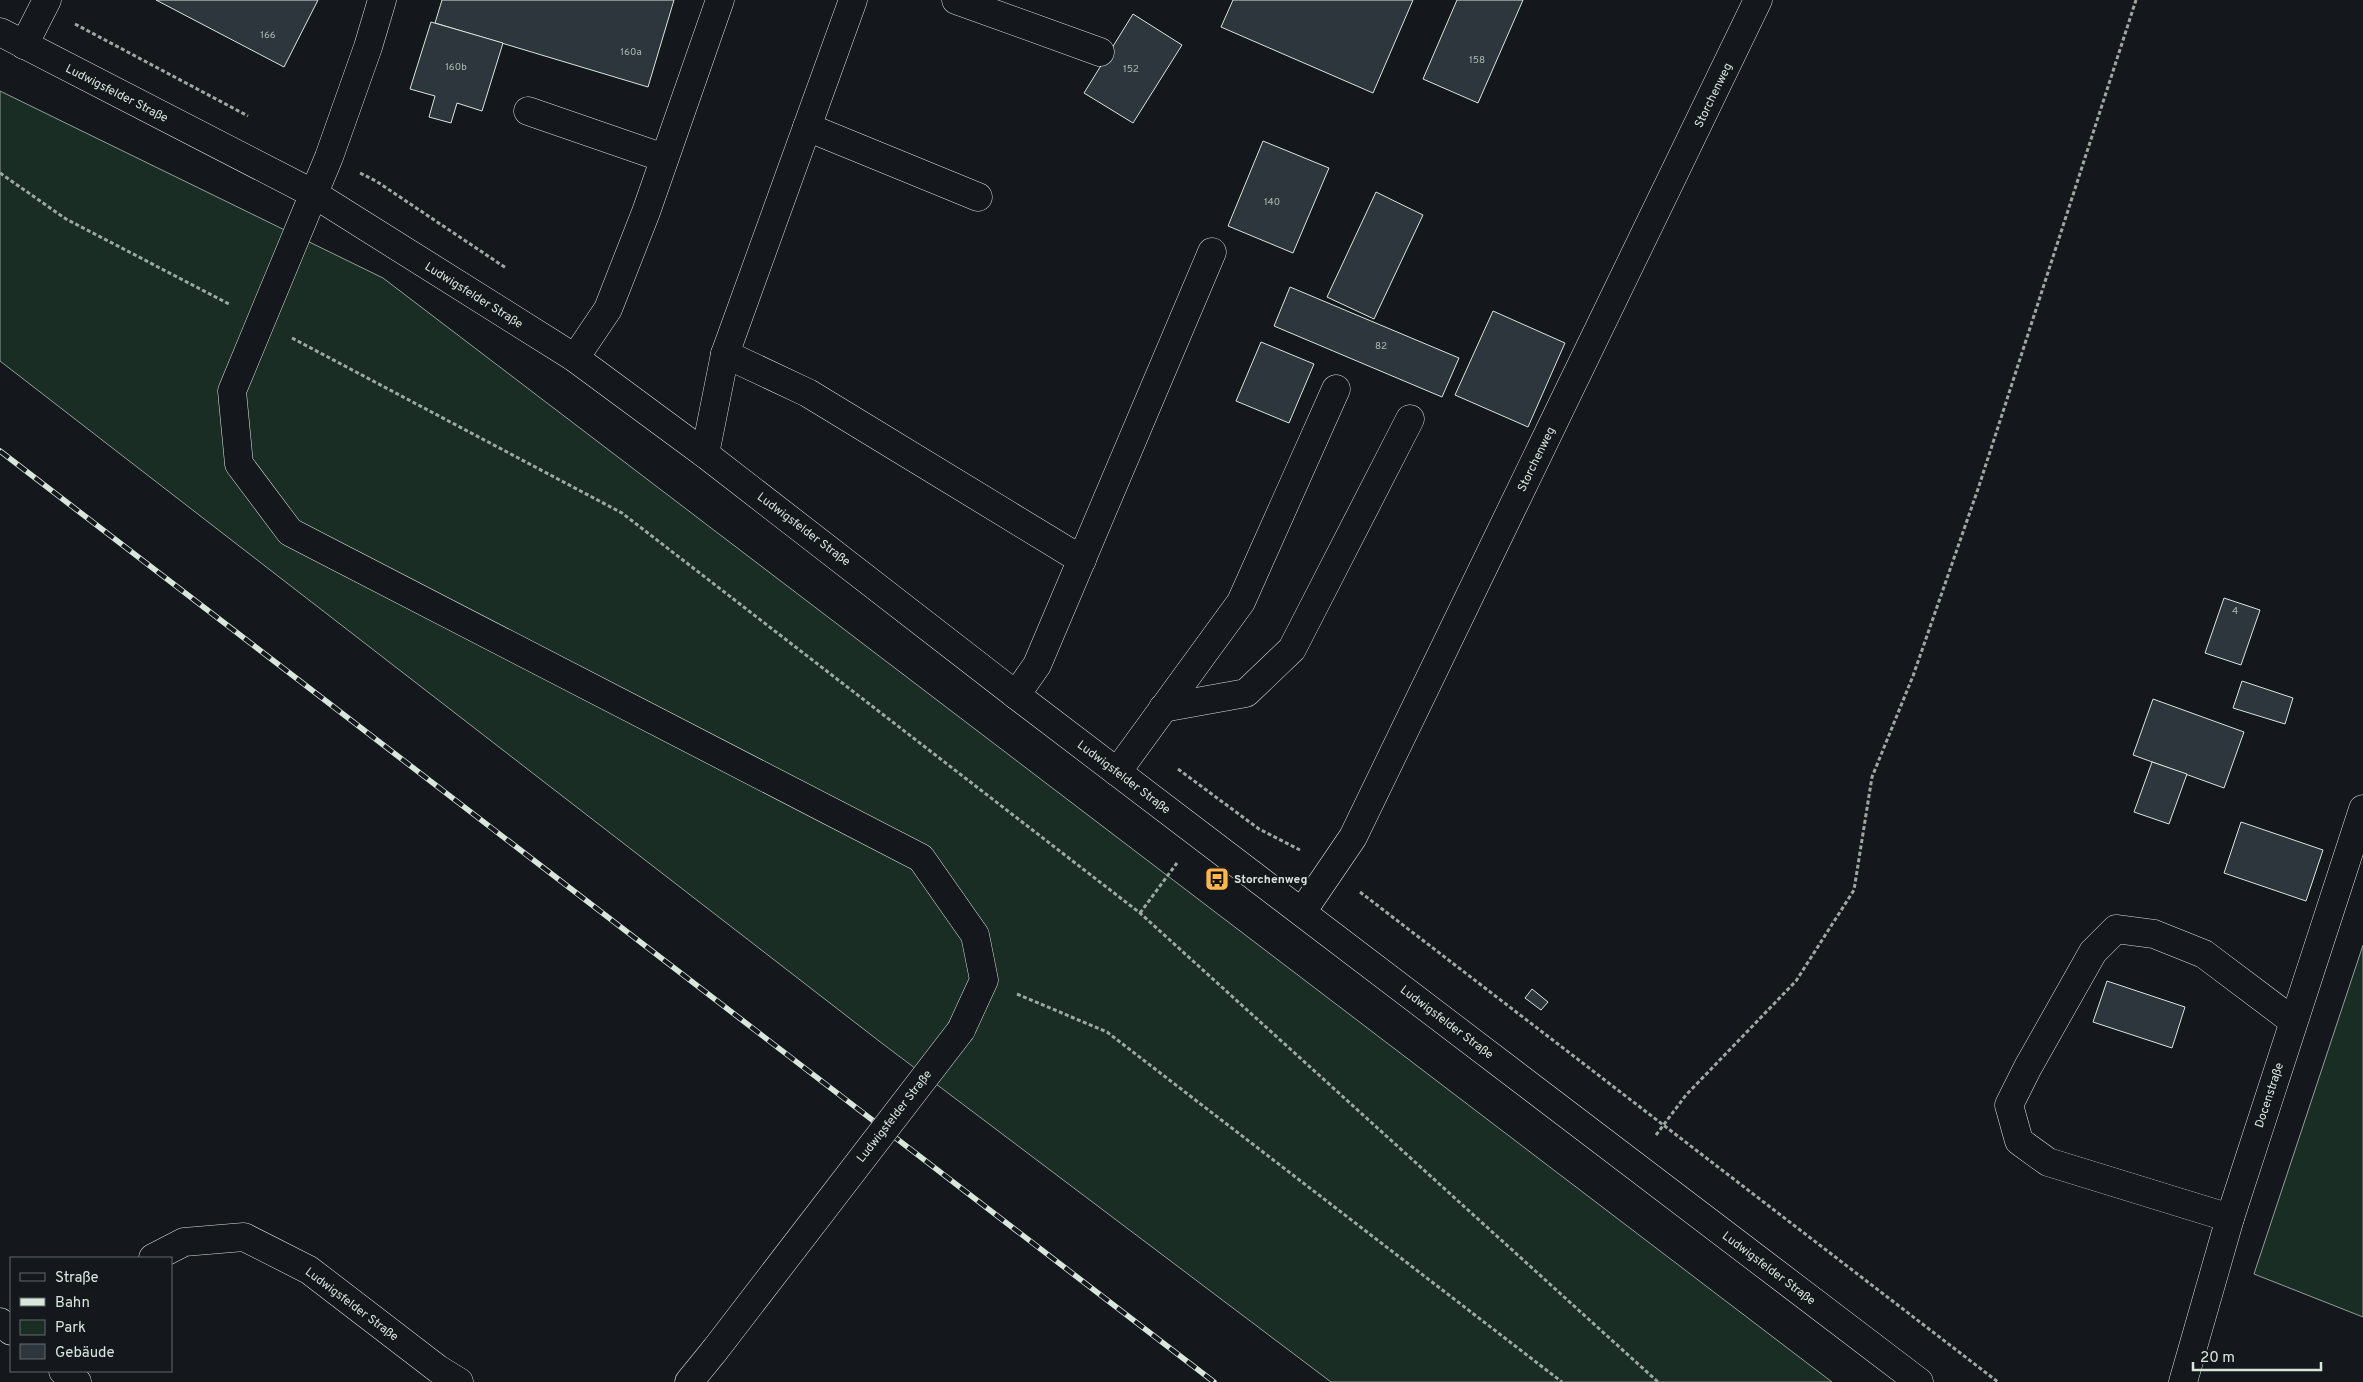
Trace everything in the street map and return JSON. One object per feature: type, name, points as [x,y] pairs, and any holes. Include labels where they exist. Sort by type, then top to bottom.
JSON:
[{"type":"street","points":[[24,45],[47,0]]},
{"type":"street","points":[[382,0],[368,47],[314,194],[232,391],[239,464],[290,532],[922,858],[975,935],[984,980]]},
{"type":"street","points":[[575,358],[608,309],[720,0]]},
{"type":"street","points":[[705,454],[725,354],[853,0]]},
{"type":"street","points":[[956,0],[1100,52]]},
{"type":"street","name":"Storchenweg","points":[[1302,912],[1353,837],[1758,0]]},
{"type":"street","name":"Ludwigsfelder Straße","points":[[0,32],[314,194],[575,358],[705,454],[1016,695],[1919,1382]]},
{"type":"street","points":[[528,111],[664,158]]},
{"type":"street","points":[[806,127],[978,197]]},
{"type":"street","points":[[1016,695],[1037,665],[1212,252]]},
{"type":"street","points":[[725,354],[808,393],[1082,560]]},
{"type":"street","points":[[1118,772],[1241,602],[1336,389]]},
{"type":"street","points":[[1163,708],[1246,693],[1292,649],[1410,419]]},
{"type":"street","name":"Docenstraße","points":[[2183,1382],[2230,1218],[2363,809]]},
{"type":"street","points":[[2230,1218],[2048,1162],[2019,1140],[2009,1105],[2028,1067],[2093,952],[2116,929],[2154,934],[2204,954],[2293,1021]]},
{"type":"street","name":"Ludwigsfelder Straße","points":[[689,1382],[961,1030],[984,980]]},
{"type":"street","name":"Ludwigsfelder Straße","points":[[155,1257],[184,1242],[244,1238],[310,1270],[459,1382]]},
{"type":"street","points":[[0,1322],[10,1330]]},
{"type":"street","points":[[46,1382],[54,1372]]},
{"type":"street","points":[[64,1372],[77,1382]]},
{"type":"path","points":[[1634,1165],[1686,1095],[1796,981],[1854,890],[1872,777],[1913,676],[1975,498],[2136,0]]},
{"type":"path","points":[[0,173],[66,219],[622,513],[1140,913],[1658,1382]]},
{"type":"path","points":[[984,980],[1107,1032],[1562,1382]]},
{"type":"green space","points":[[0,91],[383,278],[1832,1382],[1331,1382],[879,1041],[0,361]]},
{"type":"green space","points":[[2363,945],[2363,1317],[2254,1274]]},
{"type":"building","points":[[156,0],[318,0],[284,67]]},
{"type":"building","points":[[442,0],[674,0],[648,87],[435,23]]},
{"type":"building","points":[[1233,0],[1413,0],[1373,93],[1221,27]]},
{"type":"building","points":[[1457,0],[1523,0],[1478,103],[1423,79]]},
{"type":"building","points":[[1133,14],[1182,45],[1133,123],[1084,93]]},
{"type":"building","points":[[431,22],[503,43],[482,111],[457,103],[451,123],[429,117],[435,96],[410,89]]},
{"type":"building","points":[[1263,141],[1329,168],[1293,253],[1228,226]]},
{"type":"building","points":[[1376,192],[1423,215],[1374,319],[1327,297]]},
{"type":"building","points":[[1290,287],[1459,358],[1442,397],[1274,326]]},
{"type":"building","points":[[1493,311],[1565,343],[1528,427],[1455,395]]},
{"type":"building","points":[[1261,342],[1314,364],[1289,423],[1236,401]]},
{"type":"building","points":[[2224,598],[2260,610],[2241,665],[2205,653]]},
{"type":"building","points":[[2242,681],[2293,698],[2285,724],[2233,708]]},
{"type":"building","points":[[2153,699],[2244,732],[2224,788],[2133,755]]},
{"type":"building","points":[[2152,762],[2187,774],[2169,824],[2134,812]]},
{"type":"building","points":[[2241,822],[2323,850],[2306,901],[2224,873]]},
{"type":"building","points":[[2107,981],[2185,1007],[2172,1048],[2093,1022]]},
{"type":"building","points":[[1532,989],[1548,1002],[1541,1010],[1525,998]]},
{"type":"railway","points":[[0,451],[1214,1382]]},
{"type":"place","name":"Storchenweg","points":[[1217,879]]}]
